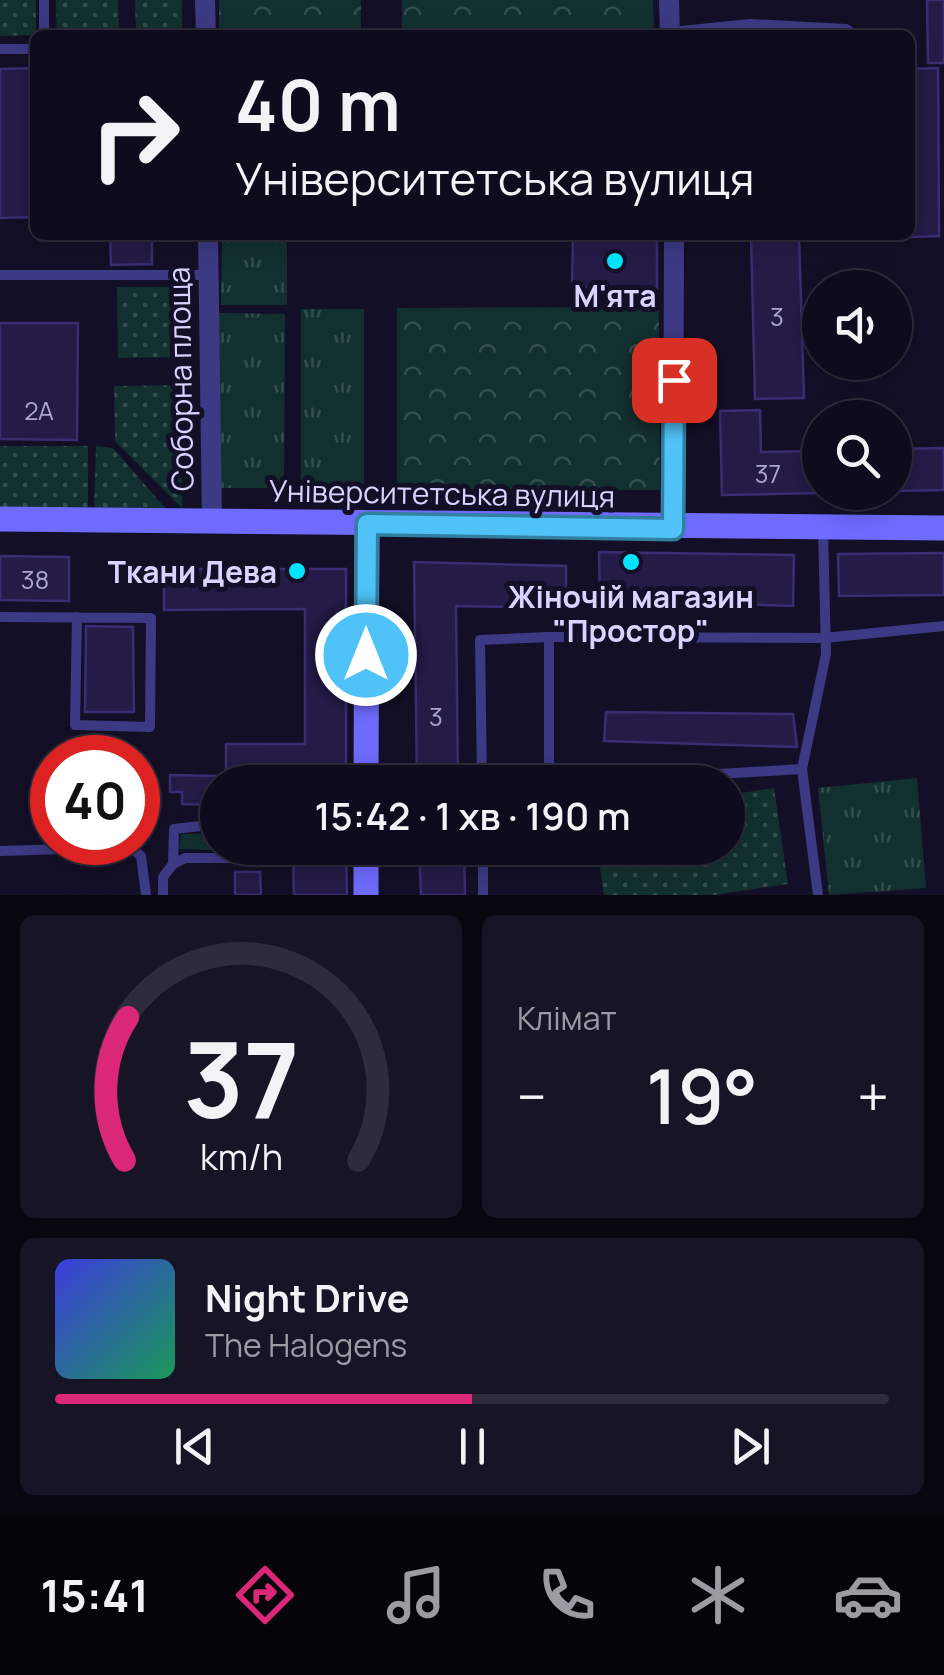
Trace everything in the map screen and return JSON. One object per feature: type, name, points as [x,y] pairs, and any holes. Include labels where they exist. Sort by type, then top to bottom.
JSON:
[{"type":"street","points":[[205,0],[206,30]]},
{"type":"street","points":[[669,0],[670,30]]},
{"type":"street","name":"Соборна площа","points":[[208,240],[212,522]]},
{"type":"street","points":[[673,529],[674,240]]},
{"type":"street","name":"Університетська вулиця","points":[[0,520],[673,529],[944,528]]},
{"type":"street","points":[[366,765],[367,524]]},
{"type":"street","points":[[366,865],[366,895]]},
{"type":"lane","points":[[44,0],[44,30]]},
{"type":"lane","points":[[702,30],[750,24],[848,30]]},
{"type":"lane","points":[[0,49],[30,49]]},
{"type":"lane","points":[[0,275],[209,275]]},
{"type":"lane","points":[[818,895],[802,768],[826,654],[823,527]]},
{"type":"lane","points":[[0,617],[151,618],[150,727],[76,726],[77,618]]},
{"type":"lane","points":[[482,765],[480,640],[824,638],[944,626]]},
{"type":"lane","points":[[549,637],[549,765]]},
{"type":"lane","points":[[745,772],[802,768]]},
{"type":"lane","points":[[174,864],[174,829],[200,826]]},
{"type":"lane","points":[[0,851],[130,847],[141,856],[146,895]]},
{"type":"lane","points":[[163,895],[163,877],[174,864],[185,858],[200,858]]},
{"type":"lane","points":[[483,865],[484,895]]},
{"type":"green space","points":[[0,0],[36,0],[36,30],[30,30],[30,35],[0,36]]},
{"type":"green space","points":[[56,0],[118,0],[119,30],[57,30]]},
{"type":"green space","points":[[135,0],[182,0],[182,30],[136,30]]},
{"type":"green space","points":[[219,0],[361,0],[361,30],[219,30]]},
{"type":"green space","points":[[402,0],[653,0],[654,30],[402,30]]},
{"type":"green space","points":[[222,240],[287,240],[287,305],[221,305]]},
{"type":"green space","points":[[117,287],[178,287],[179,357],[118,358]]},
{"type":"green space","points":[[659,307],[660,490],[397,489],[397,308]]},
{"type":"green space","points":[[301,309],[364,309],[364,489],[301,489]]},
{"type":"green space","points":[[219,313],[285,314],[284,488],[218,488]]},
{"type":"green space","points":[[181,385],[182,508],[115,441],[114,386]]},
{"type":"green space","points":[[0,446],[88,446],[88,510],[0,509]]},
{"type":"green space","points":[[96,446],[113,448],[166,509],[94,509]]},
{"type":"green space","points":[[917,778],[926,888],[829,895],[818,788]]},
{"type":"green space","points":[[774,788],[788,884],[714,895],[604,895],[600,865],[745,865],[745,792]]},
{"type":"green space","points":[[200,833],[200,850],[179,849],[181,834]]},
{"type":"building","points":[[927,0],[944,0],[944,63],[928,63]]},
{"type":"building","points":[[30,68],[30,217],[0,218],[0,69]]},
{"type":"building","points":[[938,68],[939,236],[915,237],[915,69]]},
{"type":"building","points":[[110,240],[152,240],[152,264],[111,265]]},
{"type":"building","name":"М'ята","points":[[573,240],[657,240],[657,289],[572,287]]},
{"type":"building","points":[[751,240],[799,240],[804,398],[755,399]]},
{"type":"building","points":[[0,323],[78,323],[77,440],[0,439]]},
{"type":"building","points":[[760,410],[761,452],[802,451],[802,493],[722,495],[720,411]]},
{"type":"building","points":[[944,448],[944,490],[912,491],[912,449]]},
{"type":"building","points":[[599,552],[794,555],[793,606],[600,600]]},
{"type":"building","points":[[944,553],[944,595],[839,596],[838,554]]},
{"type":"building","points":[[0,556],[69,557],[69,601],[0,600]]},
{"type":"building","points":[[414,562],[566,566],[566,608],[456,606],[458,765],[417,765]]},
{"type":"building","points":[[164,569],[346,569],[346,765],[226,765],[226,744],[305,744],[305,609],[164,610]]},
{"type":"building","points":[[86,626],[133,627],[134,712],[85,712]]},
{"type":"building","points":[[606,712],[793,714],[797,747],[604,741]]},
{"type":"building","points":[[170,775],[200,776],[200,804],[182,804],[182,792],[170,792]]},
{"type":"building","points":[[293,865],[346,865],[347,895],[294,895]]},
{"type":"building","points":[[420,865],[464,865],[465,895],[421,895]]},
{"type":"building","points":[[235,872],[260,872],[261,895],[235,895]]},
{"type":"place","name":"М'ята","points":[[615,261]]},
{"type":"place","name":"Жіночій магазин \"Простор\"","points":[[631,562]]},
{"type":"place","name":"Ткани Дева","points":[[297,571]]},
{"type":"route","points":[[366,655],[367,524],[673,529],[674,380]]}]
